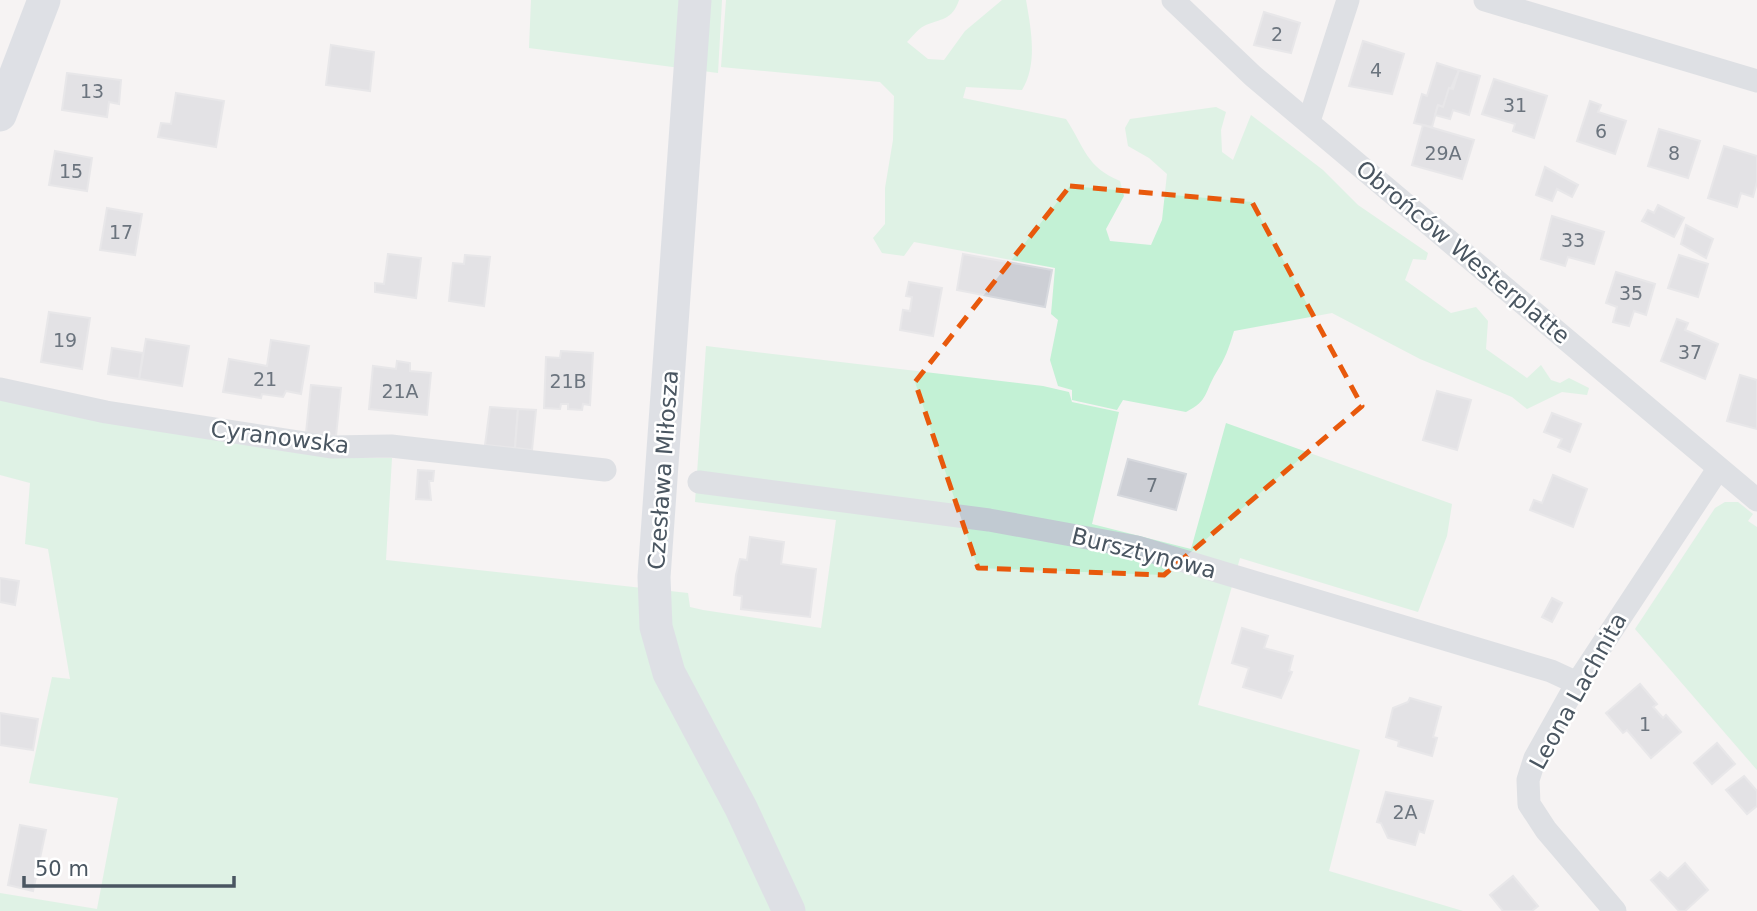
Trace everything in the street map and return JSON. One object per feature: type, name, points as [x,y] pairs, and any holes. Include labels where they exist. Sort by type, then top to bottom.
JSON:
[{"type":"street","points":[[0,115],[44,0]]},
{"type":"street","name":"Czesława Miłosza","points":[[695,0],[654,578],[656,627],[669,673],[741,808],[789,911]]},
{"type":"street","name":"Obrońców Westerplatte","points":[[1173,0],[1253,76],[1757,499]]},
{"type":"street","points":[[1309,121],[1348,0]]},
{"type":"street","points":[[1485,0],[1757,81]]},
{"type":"street","name":"Cyranowska","points":[[0,389],[106,412],[331,447],[391,446],[605,470]]},
{"type":"street","name":"Leona Lachnita","points":[[1615,911],[1546,830],[1529,804],[1528,780],[1535,758],[1577,683],[1718,469]]},
{"type":"street","name":"Bursztynowa","points":[[699,482],[989,520],[1137,547],[1551,671],[1577,683]]},
{"type":"highlighted area","points":[[1070,186],[1252,202],[1362,406],[1164,575],[978,568],[915,382]]},
{"type":"green space","points":[[531,0],[722,0],[718,73],[529,48]]},
{"type":"green space","points":[[726,0],[959,0],[953,12],[922,27],[907,42],[928,59],[944,60],[965,31],[1002,0],[1026,0],[1032,58],[1022,90],[966,87],[963,98],[1066,119],[1093,163],[1120,181],[1124,196],[1106,229],[1110,241],[1151,245],[1162,220],[1167,174],[1149,158],[1128,146],[1125,128],[1130,119],[1216,107],[1226,112],[1221,130],[1222,152],[1233,160],[1251,115],[1323,170],[1358,205],[1428,253],[1426,260],[1413,259],[1405,280],[1451,313],[1476,307],[1488,321],[1486,349],[1527,378],[1541,365],[1551,380],[1560,383],[1569,378],[1589,388],[1587,395],[1562,392],[1527,409],[1512,397],[1420,359],[1332,313],[1234,331],[1205,396],[1199,404],[1186,412],[1123,400],[1117,410],[1072,400],[1072,390],[1058,386],[1050,360],[1058,320],[1051,314],[1055,268],[914,242],[904,256],[882,253],[873,238],[885,224],[885,188],[893,140],[894,96],[880,82],[721,67]]},
{"type":"green space","points":[[706,346],[1043,386],[1069,392],[1072,402],[1119,412],[1092,524],[1191,549],[1226,423],[1452,504],[1447,536],[1418,612],[1240,558],[1198,705],[1360,750],[1329,871],[1463,911],[0,911],[0,893],[97,909],[118,798],[29,783],[52,677],[70,679],[48,549],[25,544],[30,483],[0,475],[0,399],[342,458],[392,458],[386,560],[688,593],[690,607],[821,628],[836,520],[695,502]]},
{"type":"green space","points":[[1725,502],[1738,502],[1753,514],[1748,521],[1757,527],[1757,770],[1635,629],[1715,508]]},
{"type":"building","points":[[1264,12],[1300,23],[1291,53],[1254,45]]},
{"type":"building","points":[[1363,41],[1404,54],[1392,94],[1349,86]]},
{"type":"building","points":[[331,45],[374,52],[370,91],[326,85]]},
{"type":"building","points":[[1437,63],[1459,70],[1443,107],[1438,105],[1432,127],[1414,123],[1422,94],[1427,96]]},
{"type":"building","points":[[1459,70],[1480,76],[1469,115],[1453,110],[1450,119],[1435,115],[1438,105],[1443,107],[1449,88],[1453,89]]},
{"type":"building","points":[[67,73],[121,80],[119,104],[109,102],[107,117],[62,110]]},
{"type":"building","points":[[1494,79],[1547,96],[1534,138],[1513,131],[1515,124],[1482,114]]},
{"type":"building","points":[[176,93],[224,101],[216,147],[158,137],[161,123],[171,124]]},
{"type":"building","points":[[1590,101],[1601,105],[1598,112],[1626,121],[1615,154],[1577,141]]},
{"type":"building","points":[[1423,125],[1474,140],[1462,179],[1412,165]]},
{"type":"building","points":[[1659,129],[1700,141],[1688,178],[1648,166]]},
{"type":"building","points":[[1724,146],[1757,156],[1757,182],[1753,197],[1741,193],[1737,207],[1708,198]]},
{"type":"building","points":[[55,151],[92,158],[87,191],[49,185]]},
{"type":"building","points":[[1545,167],[1578,185],[1572,197],[1557,189],[1552,201],[1536,195]]},
{"type":"building","points":[[1658,205],[1684,218],[1674,237],[1642,221],[1648,210],[1654,213]]},
{"type":"building","points":[[107,208],[142,214],[135,255],[100,250]]},
{"type":"building","points":[[1552,216],[1604,232],[1594,264],[1568,257],[1565,266],[1541,259]]},
{"type":"building","points":[[1686,225],[1713,239],[1706,258],[1681,244]]},
{"type":"building","points":[[388,254],[421,258],[416,298],[375,292],[375,283],[384,284]]},
{"type":"building","points":[[963,254],[1052,270],[1045,307],[957,290]]},
{"type":"building","points":[[465,255],[490,257],[484,306],[449,301],[453,263],[464,264]]},
{"type":"building","points":[[1679,255],[1708,264],[1698,297],[1668,288]]},
{"type":"building","points":[[1616,272],[1655,284],[1646,315],[1634,311],[1629,326],[1613,322],[1617,307],[1606,303]]},
{"type":"building","points":[[909,282],[942,288],[933,336],[900,330],[903,310],[910,311],[912,297],[906,296]]},
{"type":"building","points":[[49,312],[90,318],[82,369],[41,362]]},
{"type":"building","points":[[1677,319],[1688,323],[1685,330],[1718,344],[1705,379],[1661,361]]},
{"type":"building","points":[[146,339],[189,346],[182,386],[139,379]]},
{"type":"building","points":[[271,340],[309,346],[301,394],[286,391],[283,397],[262,394],[261,398],[223,392],[229,359],[267,366]]},
{"type":"building","points":[[112,348],[143,353],[139,379],[108,374]]},
{"type":"building","points":[[561,351],[593,353],[590,405],[583,404],[582,410],[568,409],[568,404],[561,404],[560,409],[544,408],[546,357],[560,358]]},
{"type":"building","points":[[397,361],[410,363],[410,371],[431,373],[427,415],[369,409],[373,366],[396,369]]},
{"type":"building","points":[[1740,375],[1757,380],[1757,429],[1727,421]]},
{"type":"building","points":[[311,385],[341,388],[336,436],[306,433]]},
{"type":"building","points":[[1437,391],[1471,400],[1457,450],[1423,440]]},
{"type":"building","points":[[490,407],[518,409],[515,448],[485,445]]},
{"type":"building","points":[[518,409],[536,410],[532,450],[515,448]]},
{"type":"building","points":[[1552,413],[1581,424],[1570,452],[1558,447],[1562,439],[1544,432]]},
{"type":"building","points":[[1128,459],[1186,474],[1176,510],[1118,495]]},
{"type":"building","points":[[418,470],[434,471],[433,481],[429,481],[431,500],[416,499]]},
{"type":"building","points":[[1553,475],[1587,489],[1573,527],[1530,510],[1534,500],[1542,503]]},
{"type":"building","points":[[750,537],[784,542],[781,564],[816,569],[810,617],[741,609],[742,596],[734,595],[736,575],[740,559],[747,560]]},
{"type":"building","points":[[0,578],[19,581],[15,605],[0,602]]},
{"type":"building","points":[[1552,598],[1562,603],[1552,622],[1542,617]]},
{"type":"building","points":[[1242,628],[1268,636],[1264,648],[1293,656],[1289,671],[1292,672],[1281,698],[1243,687],[1249,668],[1232,663]]},
{"type":"building","points":[[1640,684],[1657,704],[1653,707],[1663,718],[1666,715],[1681,732],[1651,758],[1627,730],[1623,733],[1606,713]]},
{"type":"building","points":[[1410,698],[1441,707],[1433,737],[1437,738],[1432,756],[1398,746],[1399,741],[1386,737],[1393,708],[1408,702]]},
{"type":"building","points":[[0,713],[38,719],[33,750],[0,745]]},
{"type":"building","points":[[1717,743],[1735,764],[1712,784],[1694,763]]},
{"type":"building","points":[[1744,776],[1757,791],[1757,806],[1747,814],[1726,790]]},
{"type":"building","points":[[1386,792],[1433,801],[1424,833],[1419,831],[1415,845],[1388,838],[1381,823],[1377,822]]},
{"type":"building","points":[[20,825],[46,830],[33,891],[8,885]]},
{"type":"building","points":[[1685,863],[1708,890],[1685,911],[1679,911],[1651,880],[1660,872],[1668,879]]},
{"type":"building","points":[[1513,876],[1538,906],[1532,911],[1503,911],[1490,895]]}]
